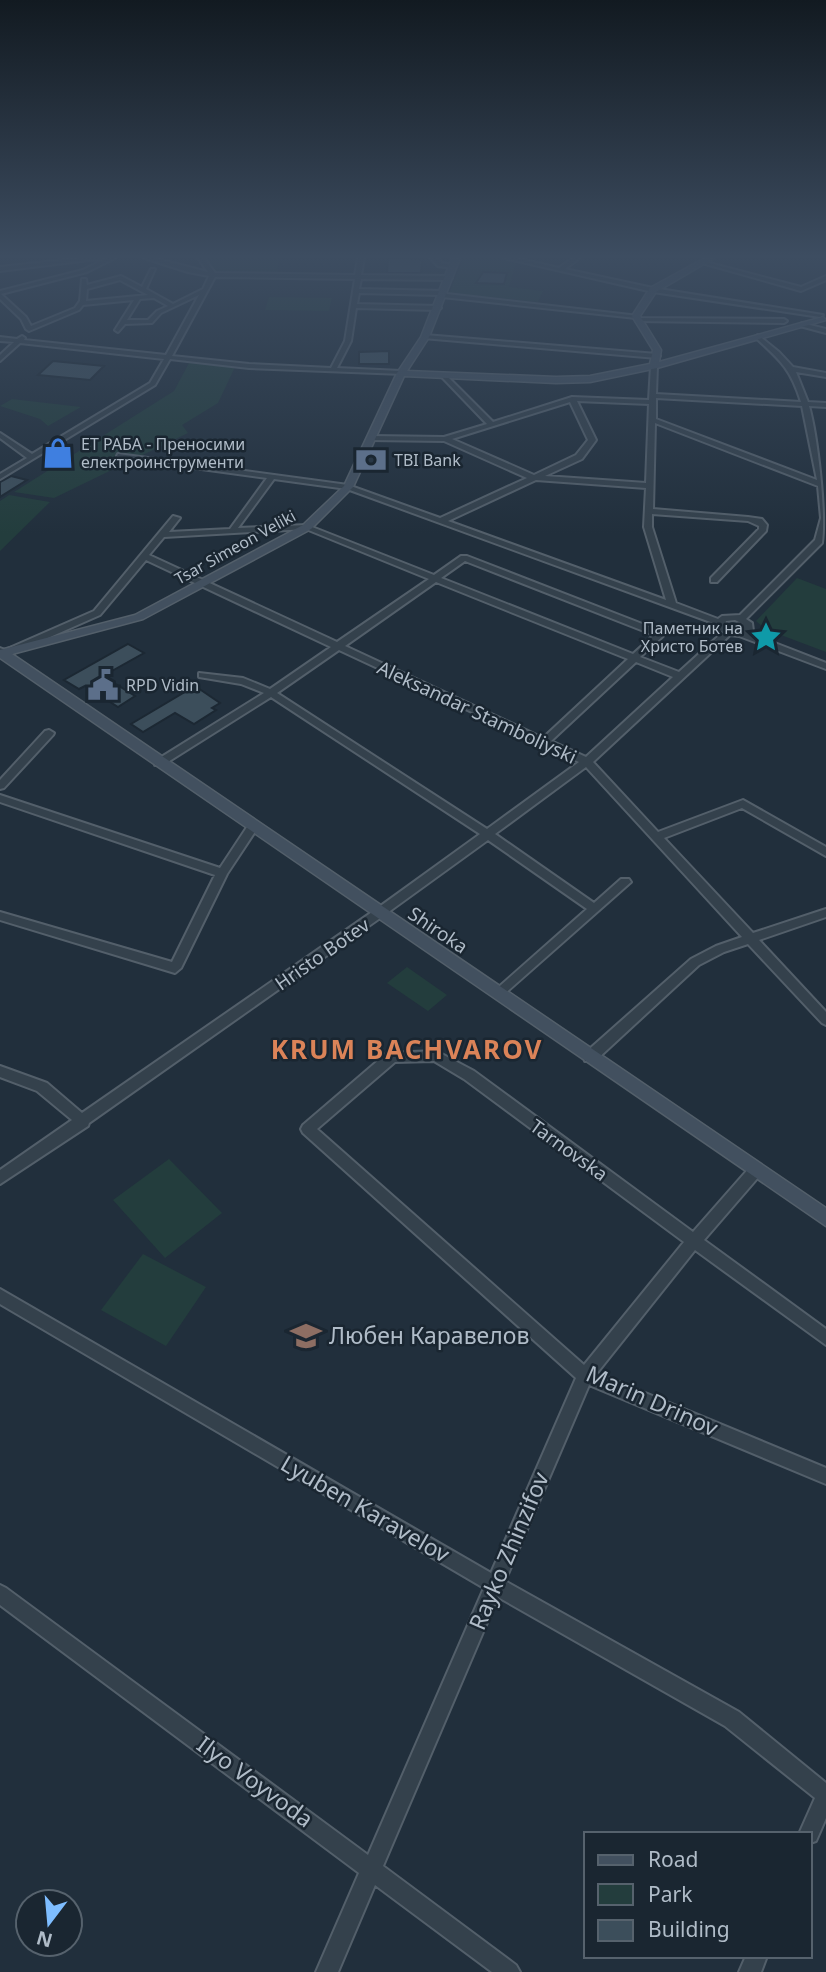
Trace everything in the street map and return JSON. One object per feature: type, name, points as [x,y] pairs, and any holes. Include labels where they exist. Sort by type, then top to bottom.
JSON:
[{"type":"street","points":[[97,350],[166,358],[332,370],[572,380],[607,377],[711,350]]},
{"type":"street","points":[[0,477],[153,384],[170,350]]},
{"type":"street","points":[[332,370],[343,350]]},
{"type":"street","name":"Tsar Simeon Veliki","points":[[1,654],[120,624],[158,608],[307,527],[348,487],[401,373],[416,350]]},
{"type":"street","points":[[584,350],[657,356]]},
{"type":"street","points":[[656,350],[648,527],[673,604]]},
{"type":"street","points":[[741,619],[822,542],[825,527],[823,485],[804,404],[791,369],[771,350]]},
{"type":"street","points":[[791,369],[826,375]]},
{"type":"street","points":[[443,375],[492,425]]},
{"type":"street","points":[[440,521],[579,457],[592,440],[572,399]]},
{"type":"street","points":[[372,438],[445,439],[572,399],[826,405]]},
{"type":"street","points":[[653,421],[823,485]]},
{"type":"street","points":[[0,435],[32,458]]},
{"type":"street","points":[[445,439],[532,477],[649,486]]},
{"type":"street","points":[[812,442],[826,443]]},
{"type":"street","points":[[121,456],[348,487],[719,622]]},
{"type":"street","points":[[232,531],[272,476]]},
{"type":"street","points":[[648,511],[748,519],[763,525],[714,580]]},
{"type":"street","points":[[1,654],[97,612],[176,518]]},
{"type":"street","points":[[162,535],[307,527],[679,677]]},
{"type":"street","points":[[144,556],[163,566]]},
{"type":"street","points":[[159,763],[271,693],[464,558],[660,634],[544,742]]},
{"type":"street","name":"Aleksandar Stamboliyski","points":[[163,566],[587,762],[826,1020]]},
{"type":"street","points":[[719,622],[726,617],[741,619]]},
{"type":"street","points":[[741,619],[746,631],[826,666]]},
{"type":"street","points":[[719,622],[719,627],[727,633],[746,631],[826,657]]},
{"type":"street","name":"Hristo Botev","points":[[0,1178],[379,913],[587,762],[727,633]]},
{"type":"street","name":"Shiroka","points":[[1,654],[826,1218]]},
{"type":"street","points":[[202,675],[243,681],[271,693],[486,833],[595,909]]},
{"type":"street","points":[[0,786],[49,733]]},
{"type":"street","points":[[0,798],[222,873]]},
{"type":"street","points":[[657,837],[743,804],[826,852]]},
{"type":"street","points":[[0,916],[175,968],[222,873],[253,827]]},
{"type":"street","points":[[498,993],[625,883]]},
{"type":"street","points":[[590,1057],[695,962],[748,938],[826,913]]},
{"type":"street","name":"Tarnovska","points":[[308,1129],[392,1057],[436,1056],[469,1075],[826,1338]]},
{"type":"street","points":[[0,1071],[42,1087],[83,1122]]},
{"type":"street","name":"Marin Drinov","points":[[308,1129],[585,1376],[826,1476]]},
{"type":"street","name":"Rayko Zhinzifov","points":[[327,1972],[585,1376],[693,1241],[756,1170]]},
{"type":"street","name":"Lyuben Karavelov","points":[[0,1296],[495,1585],[732,1718],[825,1795],[810,1832]]},
{"type":"street","name":"Ilyo Voyvoda","points":[[0,1594],[509,1972]]},
{"type":"green space","points":[[189,363],[235,367],[218,403],[182,425],[188,433],[54,498],[14,492],[174,391]]},
{"type":"green space","points":[[12,399],[81,407],[48,426],[40,419],[0,406]]},
{"type":"green space","points":[[9,495],[50,502],[0,551],[0,501]]},
{"type":"green space","points":[[797,578],[826,589],[826,652],[765,629],[756,621]]},
{"type":"green space","points":[[407,967],[447,995],[428,1011],[387,983]]},
{"type":"green space","points":[[169,1159],[222,1213],[165,1258],[113,1200]]},
{"type":"green space","points":[[143,1254],[206,1287],[166,1346],[101,1310]]},
{"type":"building","points":[[389,351],[389,364],[359,364],[359,352]]},
{"type":"building","points":[[53,361],[104,366],[90,380],[38,375]]},
{"type":"building","points":[[11,476],[27,480],[0,497],[0,482]]},
{"type":"building","points":[[128,644],[144,653],[103,676],[135,696],[118,707],[85,686],[79,689],[64,680]]},
{"type":"building","points":[[195,686],[220,703],[212,708],[216,710],[194,724],[175,713],[143,732],[131,724]]},
{"type":"place","name":"ЕТ РАБА - Преносими електроинструменти","points":[[58,453]]},
{"type":"place","name":"TBI Bank","points":[[371,460]]},
{"type":"place","name":"Паметник на Христо Ботев","points":[[766,637]]},
{"type":"place","name":"RPD Vidin","points":[[103,685]]},
{"type":"place","name":"Любен Каравелов","points":[[306,1336]]},
{"type":"district","name":"KRUM BACHVAROV","points":[[407,1050]]}]
